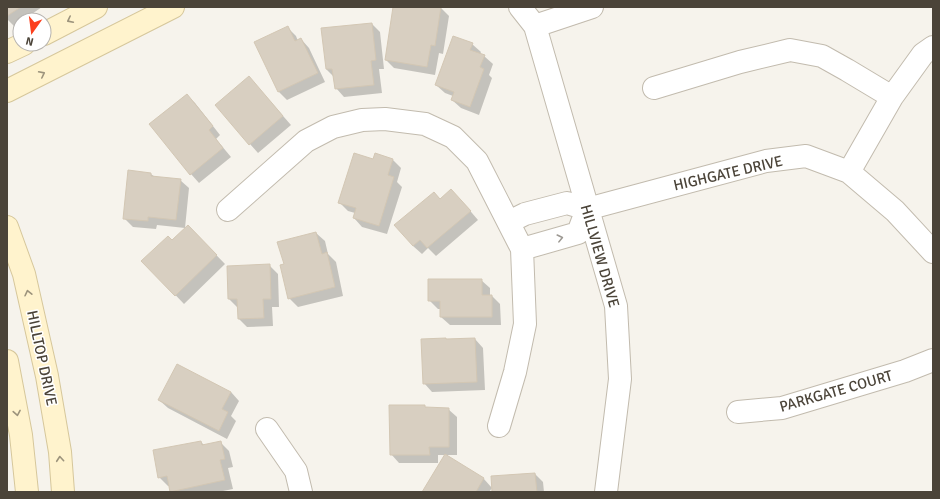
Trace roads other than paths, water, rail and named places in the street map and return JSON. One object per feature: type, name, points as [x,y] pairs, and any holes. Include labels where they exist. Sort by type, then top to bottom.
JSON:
[{"type":"main road","points":[[52,30],[96,7]]},
{"type":"main road","points":[[7,91],[173,7]]},
{"type":"main road","name":"HILLTOP DRIVE","points":[[7,227],[24,274],[48,376],[60,452],[63,492]]},
{"type":"main road","points":[[7,361],[21,434],[27,492]]},
{"type":"street","points":[[520,7],[536,17],[592,7]]},
{"type":"street","name":"HILLVIEW DRIVE","points":[[536,17],[587,209],[616,306],[620,378],[606,492]]},
{"type":"street","points":[[849,172],[892,97],[923,54],[933,47]]},
{"type":"street","points":[[654,88],[740,62],[790,50],[822,56],[892,97]]},
{"type":"street","points":[[228,210],[306,141],[333,127],[362,120],[385,119],[425,124],[452,137],[477,161],[522,249],[525,324],[515,372],[499,426]]},
{"type":"street","name":"HIGHGATE DRIVE","points":[[587,209],[766,161],[806,156],[849,172],[895,211],[933,252]]},
{"type":"street","points":[[509,222],[525,214],[567,203],[587,209],[578,233],[522,249]]},
{"type":"street","name":"PARKGATE COURT","points":[[738,412],[782,408],[905,371],[933,360]]},
{"type":"street","points":[[267,428],[296,471],[301,492]]}]
